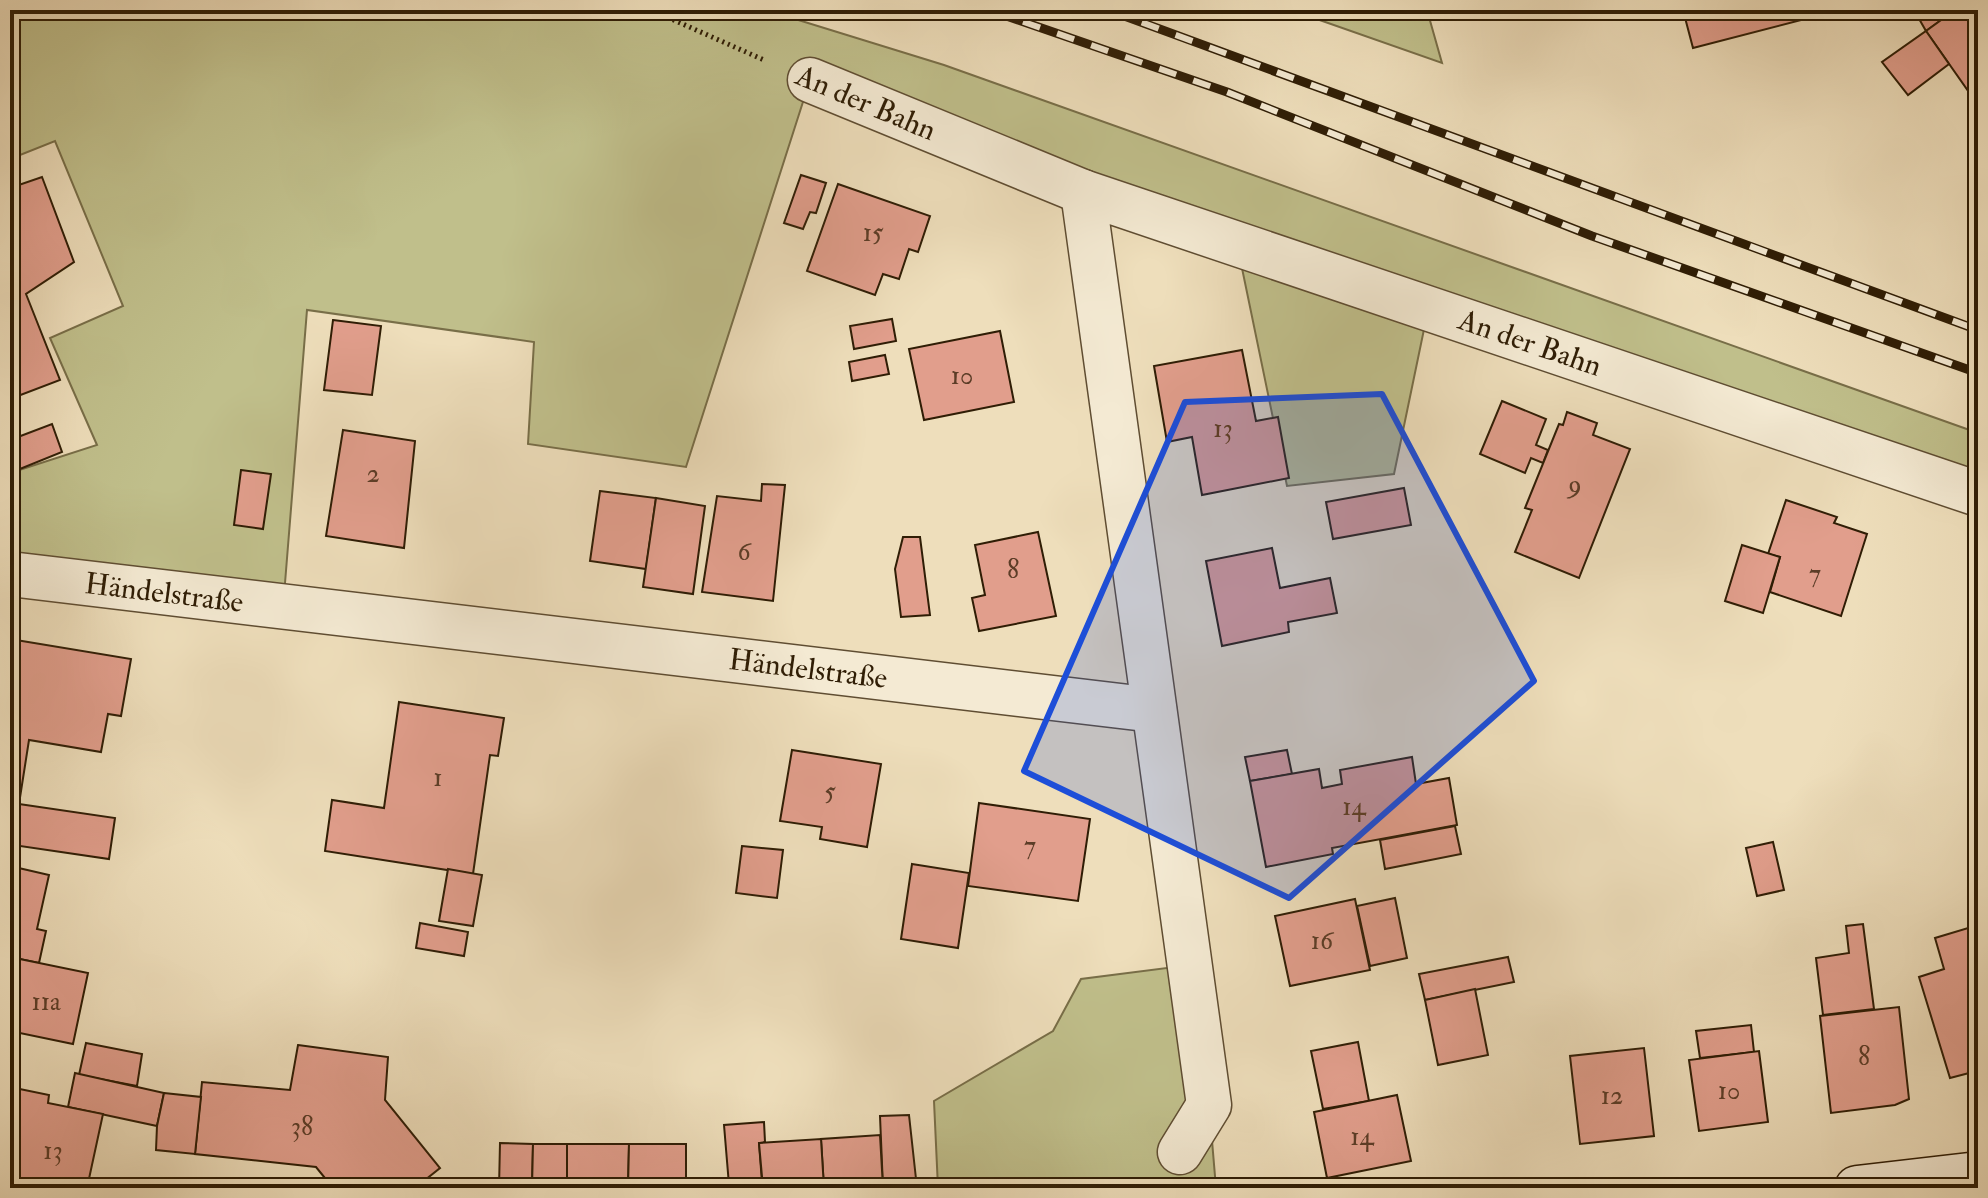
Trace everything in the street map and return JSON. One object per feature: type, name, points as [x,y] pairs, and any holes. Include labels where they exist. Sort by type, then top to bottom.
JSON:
[{"type":"street","name":"An der Bahn","points":[[810,80],[1083,192],[1978,494]]},
{"type":"street","points":[[1083,192],[1209,1105],[1180,1152]]},
{"type":"street","name":"Händelstraße","points":[[10,574],[1154,710]]},
{"type":"street","points":[[1857,1188],[1978,1174]]},
{"type":"path","name":"An der Bahn","points":[[651,10],[810,80]]},
{"type":"highlighted area","points":[[1382,394],[1534,681],[1289,898],[1024,771],[1185,402]]},
{"type":"shaded area","points":[[10,10],[766,10],[944,65],[1978,433],[1978,494],[1428,310],[1394,474],[1287,486],[1237,244],[810,80],[686,467],[528,444],[534,342],[307,310],[283,608],[10,574],[10,473],[97,445],[50,338],[123,306],[55,141],[10,159]]},
{"type":"shaded area","points":[[1291,10],[1427,10],[1442,63]]},
{"type":"shaded area","points":[[1190,965],[1209,1105],[1216,1188],[938,1188],[934,1101],[1053,1031],[1081,979]]},
{"type":"building","points":[[1683,10],[1827,10],[1828,13],[1693,48]]},
{"type":"building","points":[[1914,10],[1955,10],[1926,31]]},
{"type":"building","points":[[1955,10],[1978,10],[1978,105],[1926,31]]},
{"type":"building","points":[[1926,31],[1949,64],[1908,95],[1882,62]]},
{"type":"building","points":[[801,175],[826,183],[816,213],[810,212],[803,229],[784,223]]},
{"type":"building","points":[[42,177],[74,262],[26,294],[60,380],[10,399],[10,242],[19,237],[10,215],[10,188]]},
{"type":"building","points":[[838,184],[930,216],[918,252],[909,249],[899,279],[883,274],[875,295],[807,271]]},
{"type":"building","points":[[892,319],[896,341],[854,349],[850,326]]},
{"type":"building","points":[[333,320],[381,326],[372,395],[324,390]]},
{"type":"building","points":[[1000,331],[1014,402],[924,420],[909,349]]},
{"type":"building","points":[[1242,350],[1256,421],[1278,417],[1289,478],[1202,495],[1192,437],[1167,442],[1154,366]]},
{"type":"building","points":[[885,355],[889,374],[852,381],[849,362]]},
{"type":"building","points":[[1502,401],[1546,419],[1536,445],[1548,450],[1543,463],[1531,458],[1525,473],[1480,454]]},
{"type":"building","points":[[1567,412],[1597,423],[1593,435],[1630,449],[1579,578],[1515,552],[1532,510],[1525,508],[1559,424],[1563,425]]},
{"type":"building","points":[[52,424],[62,452],[10,473],[10,440]]},
{"type":"building","points":[[343,430],[415,441],[404,548],[326,536]]},
{"type":"building","points":[[241,470],[271,474],[263,529],[234,525]]},
{"type":"building","points":[[762,484],[785,485],[773,601],[702,592],[717,496],[761,501]]},
{"type":"building","points":[[1404,488],[1411,525],[1333,539],[1326,502]]},
{"type":"building","points":[[600,491],[656,498],[646,569],[590,561]]},
{"type":"building","points":[[656,498],[705,506],[693,594],[643,587]]},
{"type":"building","points":[[1786,500],[1837,517],[1834,523],[1867,534],[1841,616],[1770,592],[1780,557],[1768,554]]},
{"type":"building","points":[[1038,532],[1056,616],[979,631],[972,598],[985,595],[975,545]]},
{"type":"building","points":[[903,537],[920,537],[930,615],[901,617],[895,569]]},
{"type":"building","points":[[1742,545],[1780,557],[1763,613],[1725,601]]},
{"type":"building","points":[[1272,548],[1280,588],[1330,578],[1337,613],[1288,622],[1289,632],[1222,646],[1206,561]]},
{"type":"building","points":[[10,639],[131,659],[121,716],[108,714],[101,752],[29,740],[19,804],[10,803]]},
{"type":"building","points":[[399,702],[504,718],[498,756],[490,755],[473,874],[325,851],[332,800],[384,808]]},
{"type":"building","points":[[792,750],[881,764],[867,847],[820,839],[822,827],[780,821]]},
{"type":"building","points":[[1287,750],[1292,774],[1250,781],[1245,757]]},
{"type":"building","points":[[1412,757],[1416,784],[1449,778],[1457,825],[1332,848],[1333,854],[1266,867],[1250,781],[1319,769],[1322,788],[1342,784],[1340,770]]},
{"type":"building","points":[[979,803],[1090,819],[1078,901],[968,886]]},
{"type":"building","points":[[19,804],[115,818],[109,859],[13,845]]},
{"type":"building","points":[[1455,826],[1461,854],[1385,869],[1380,840]]},
{"type":"building","points":[[1773,842],[1784,890],[1757,896],[1746,848]]},
{"type":"building","points":[[742,846],[783,850],[777,898],[736,893]]},
{"type":"building","points":[[912,864],[969,873],[958,948],[901,939]]},
{"type":"building","points":[[10,866],[49,875],[37,929],[46,931],[39,963],[10,957]]},
{"type":"building","points":[[448,869],[482,875],[473,926],[439,921]]},
{"type":"building","points":[[1395,898],[1407,958],[1370,966],[1357,906]]},
{"type":"building","points":[[1355,899],[1370,970],[1290,986],[1275,916]]},
{"type":"building","points":[[420,923],[468,932],[464,956],[416,948]]},
{"type":"building","points":[[1863,924],[1874,1009],[1823,1015],[1816,958],[1849,953],[1846,926]]},
{"type":"building","points":[[1978,925],[1978,1089],[1973,1072],[1950,1078],[1919,977],[1944,969],[1935,938]]},
{"type":"building","points":[[10,957],[88,973],[73,1044],[10,1031]]},
{"type":"building","points":[[1508,957],[1514,982],[1425,1000],[1419,974]]},
{"type":"building","points":[[1475,989],[1488,1055],[1438,1065],[1425,1000]]},
{"type":"building","points":[[1899,1007],[1909,1099],[1895,1105],[1831,1113],[1820,1016]]},
{"type":"building","points":[[1751,1025],[1754,1052],[1700,1058],[1696,1031]]},
{"type":"building","points":[[1358,1042],[1369,1101],[1323,1109],[1311,1051]]},
{"type":"building","points":[[86,1043],[142,1054],[137,1086],[79,1075]]},
{"type":"building","points":[[298,1045],[388,1057],[385,1100],[440,1168],[415,1188],[333,1188],[316,1167],[195,1154],[202,1082],[290,1090]]},
{"type":"building","points":[[1644,1048],[1654,1136],[1580,1144],[1570,1056]]},
{"type":"building","points":[[1759,1051],[1768,1122],[1699,1131],[1689,1060]]},
{"type":"building","points":[[75,1073],[164,1093],[157,1126],[68,1107]]},
{"type":"building","points":[[10,1087],[49,1095],[48,1103],[103,1114],[87,1188],[10,1188]]},
{"type":"building","points":[[164,1093],[201,1097],[195,1154],[156,1150]]},
{"type":"building","points":[[1397,1095],[1411,1161],[1327,1178],[1314,1112]]},
{"type":"building","points":[[909,1115],[917,1188],[883,1188],[880,1116]]},
{"type":"building","points":[[764,1122],[765,1142],[759,1143],[762,1182],[729,1185],[724,1125]]},
{"type":"building","points":[[880,1135],[883,1188],[824,1188],[821,1139]]},
{"type":"building","points":[[821,1139],[824,1188],[763,1188],[759,1143]]},
{"type":"building","points":[[500,1143],[533,1144],[532,1188],[499,1188]]},
{"type":"building","points":[[533,1144],[567,1144],[567,1188],[532,1188]]},
{"type":"building","points":[[567,1144],[629,1144],[628,1188],[567,1188]]},
{"type":"building","points":[[629,1144],[686,1144],[686,1188],[628,1188]]},
{"type":"railway","points":[[989,10],[1227,92],[1592,236],[1978,373]]},
{"type":"railway","points":[[1108,10],[1978,330]]}]
